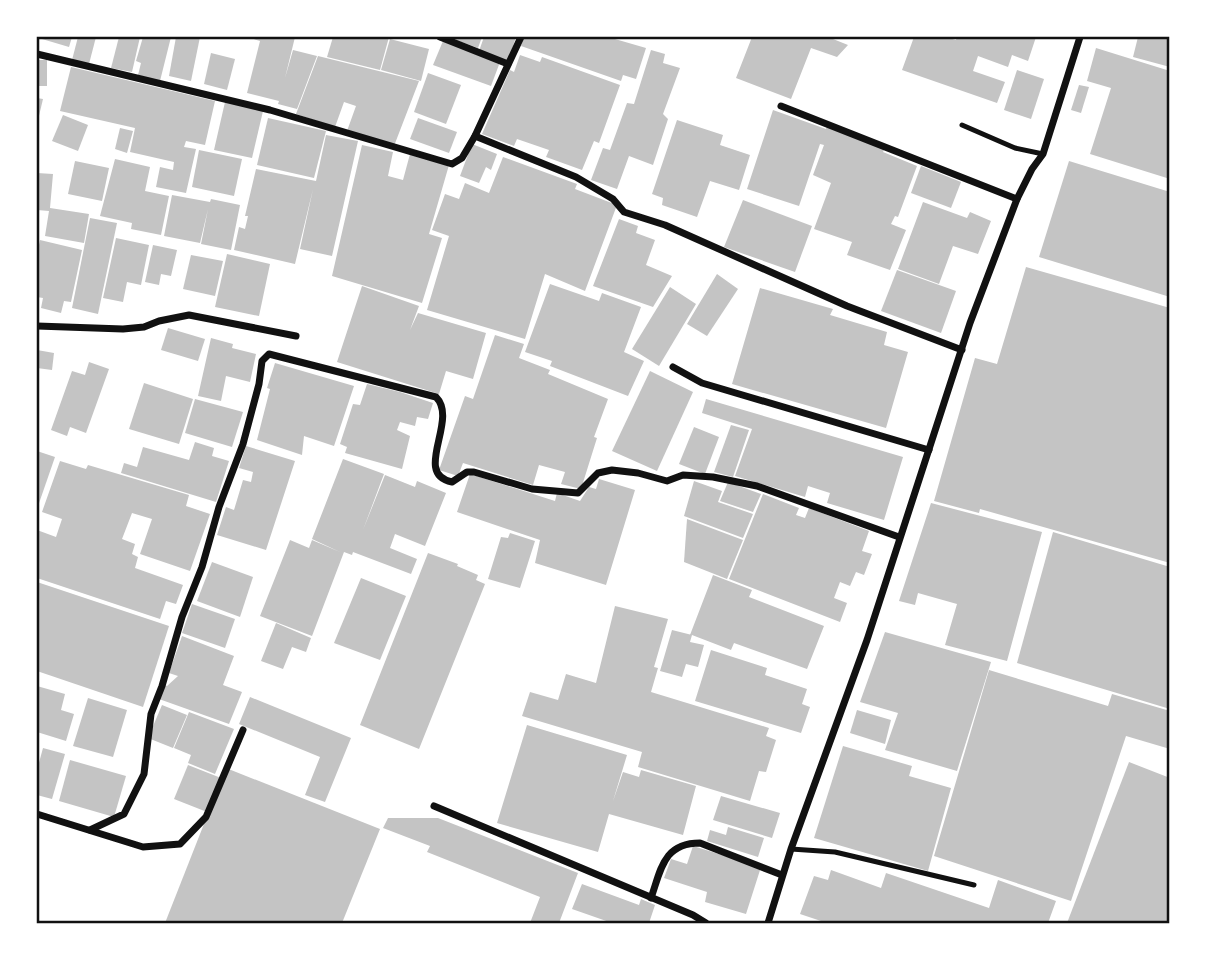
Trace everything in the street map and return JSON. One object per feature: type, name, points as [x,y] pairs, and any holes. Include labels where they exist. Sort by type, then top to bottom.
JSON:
[{"type":"street","points":[[440,37],[508,64]]},
{"type":"street","points":[[37,54],[270,110],[452,164],[462,158],[475,136],[521,37]]},
{"type":"street","points":[[768,923],[791,849],[867,640],[962,350],[1017,198],[1043,154],[1080,37]]},
{"type":"street","points":[[781,106],[1017,198]]},
{"type":"street","points":[[475,136],[576,177],[614,199],[624,212],[665,225],[835,300],[962,350]]},
{"type":"street","points":[[37,326],[123,329],[144,327],[190,315],[296,336]]},
{"type":"street","points":[[90,830],[124,814],[144,774],[151,714],[162,686],[181,617],[202,567],[219,507],[243,444],[259,384],[262,361],[269,354],[394,384],[436,397],[444,412],[436,470],[444,481],[452,482],[467,472],[474,472],[532,489],[578,493],[598,473],[612,470],[638,473],[667,481],[682,475],[713,477],[757,486],[899,537]]},
{"type":"street","points":[[673,367],[702,383],[929,450]]},
{"type":"street","points":[[37,814],[143,847],[180,844],[206,817],[243,730]]},
{"type":"street","points":[[434,806],[706,923]]},
{"type":"street","points":[[651,898],[666,856],[678,847],[691,843],[699,843],[782,875]]},
{"type":"lane","points":[[962,125],[1015,148],[1043,154]]},
{"type":"lane","points":[[791,849],[835,852],[974,885]]},
{"type":"building","points":[[72,37],[69,47],[42,39]]},
{"type":"building","points":[[78,37],[96,37],[89,64],[72,60]]},
{"type":"building","points":[[119,37],[140,37],[132,72],[111,68]]},
{"type":"building","points":[[143,37],[171,37],[160,81],[138,75],[141,63],[136,61]]},
{"type":"building","points":[[176,37],[200,37],[191,81],[169,76]]},
{"type":"building","points":[[247,37],[295,37],[285,78],[293,50],[317,56],[297,109],[278,104],[279,101],[247,93],[260,41]]},
{"type":"building","points":[[333,37],[389,37],[380,70],[327,57]]},
{"type":"building","points":[[448,37],[482,37],[478,48]]},
{"type":"building","points":[[484,37],[516,37],[508,61],[479,51]]},
{"type":"building","points":[[524,37],[608,37],[646,48],[636,79],[623,75],[621,81],[521,46]]},
{"type":"building","points":[[752,37],[828,37],[848,45],[837,57],[811,48],[791,99],[736,78]]},
{"type":"building","points":[[914,37],[945,37],[956,40],[957,37],[1036,37],[1028,61],[1012,55],[1008,67],[978,56],[973,71],[1005,82],[997,103],[902,70]]},
{"type":"building","points":[[1138,37],[1170,37],[1170,67],[1133,57]]},
{"type":"building","points":[[390,39],[429,49],[421,81],[381,70]]},
{"type":"building","points":[[443,41],[500,62],[491,86],[433,65]]},
{"type":"building","points":[[1096,48],[1170,71],[1170,179],[1090,154],[1111,88],[1087,81]]},
{"type":"building","points":[[651,50],[665,54],[663,63],[680,68],[663,114],[668,119],[653,165],[629,156],[617,189],[591,180],[603,148],[610,150],[627,103],[634,104]]},
{"type":"building","points":[[211,53],[235,59],[227,90],[204,84]]},
{"type":"building","points":[[520,55],[540,62],[542,57],[620,85],[599,143],[594,141],[582,170],[546,157],[549,150],[517,139],[514,146],[482,134],[510,70],[514,72]]},
{"type":"building","points":[[318,56],[419,81],[394,146],[347,131],[356,106],[344,102],[335,127],[296,114]]},
{"type":"building","points":[[37,60],[47,60],[47,86],[37,86]]},
{"type":"building","points":[[71,67],[215,101],[205,145],[186,141],[184,147],[196,149],[186,193],[156,187],[160,167],[173,170],[174,162],[130,152],[135,128],[60,111]]},
{"type":"building","points":[[1017,70],[1044,79],[1031,119],[1004,110]]},
{"type":"building","points":[[428,73],[461,85],[446,124],[414,112]]},
{"type":"building","points":[[1079,85],[1089,87],[1081,113],[1071,110]]},
{"type":"building","points":[[37,98],[43,99],[38,120],[37,120]]},
{"type":"building","points":[[225,102],[263,111],[252,158],[214,150]]},
{"type":"building","points":[[773,110],[826,129],[827,126],[885,148],[883,152],[917,166],[898,217],[895,216],[891,224],[906,230],[890,270],[847,255],[852,242],[814,229],[831,183],[813,175],[824,145],[820,144],[799,206],[747,189]]},
{"type":"building","points":[[63,115],[88,125],[78,151],[52,141]]},
{"type":"building","points":[[268,118],[326,131],[314,178],[257,165]]},
{"type":"building","points":[[418,118],[457,132],[449,153],[410,139]]},
{"type":"building","points":[[677,120],[723,135],[720,145],[750,155],[739,190],[710,181],[697,217],[662,205],[663,198],[652,194]]},
{"type":"building","points":[[120,128],[133,131],[127,153],[115,149]]},
{"type":"building","points":[[326,135],[358,141],[332,256],[300,249],[313,189],[295,264],[234,250],[239,227],[245,229],[248,216],[245,216],[256,169],[316,181]]},
{"type":"building","points":[[472,144],[497,154],[491,170],[486,167],[479,183],[460,176]]},
{"type":"building","points":[[362,145],[393,152],[388,176],[403,180],[410,154],[449,165],[429,234],[442,238],[422,303],[332,276]]},
{"type":"building","points":[[199,150],[242,159],[234,196],[192,187]]},
{"type":"building","points":[[503,157],[577,184],[575,189],[617,205],[585,291],[545,274],[525,339],[427,310],[449,236],[432,230],[445,194],[459,199],[465,183],[489,193]]},
{"type":"building","points":[[115,159],[150,167],[145,191],[169,196],[161,235],[131,229],[132,223],[100,216]]},
{"type":"building","points":[[75,161],[109,168],[102,201],[68,194]]},
{"type":"building","points":[[1069,161],[1170,192],[1170,297],[1039,257]]},
{"type":"building","points":[[921,166],[961,182],[951,208],[911,193]]},
{"type":"building","points":[[37,173],[53,174],[50,208],[89,214],[84,243],[45,236],[49,211],[37,210]]},
{"type":"building","points":[[172,195],[240,205],[231,250],[201,244],[208,209],[200,243],[164,236]]},
{"type":"building","points":[[743,200],[812,226],[795,272],[724,247]]},
{"type":"building","points":[[923,202],[967,218],[970,212],[991,221],[978,254],[953,246],[939,284],[898,269]]},
{"type":"building","points":[[90,218],[117,223],[98,314],[72,308]]},
{"type":"building","points":[[619,219],[638,226],[636,233],[655,240],[646,265],[672,276],[653,307],[593,286]]},
{"type":"building","points":[[116,238],[149,245],[141,285],[127,282],[123,302],[103,298]]},
{"type":"building","points":[[40,240],[82,250],[71,302],[64,301],[61,313],[41,308],[43,298],[37,297],[37,255]]},
{"type":"building","points":[[153,245],[177,250],[171,276],[161,274],[159,285],[145,282]]},
{"type":"building","points":[[227,254],[270,264],[259,316],[215,307]]},
{"type":"building","points":[[191,255],[223,261],[215,296],[183,289]]},
{"type":"building","points":[[1026,267],[1170,308],[1170,563],[980,509],[979,513],[934,501],[975,358],[997,364]]},
{"type":"building","points":[[897,270],[956,291],[941,333],[881,311]]},
{"type":"building","points":[[717,274],[738,289],[707,336],[687,324]]},
{"type":"building","points":[[550,284],[599,301],[602,293],[641,307],[624,352],[644,361],[628,396],[550,366],[552,361],[525,352]]},
{"type":"building","points":[[362,286],[419,306],[410,330],[418,313],[486,333],[473,379],[446,371],[439,394],[337,362]]},
{"type":"building","points":[[670,287],[696,304],[659,366],[632,349]]},
{"type":"building","points":[[760,288],[833,309],[830,315],[887,332],[884,345],[908,352],[886,428],[732,384]]},
{"type":"building","points":[[168,328],[205,339],[198,361],[161,350]]},
{"type":"building","points":[[495,335],[524,344],[519,358],[550,370],[548,374],[608,399],[594,437],[597,438],[581,489],[561,484],[565,472],[539,465],[533,485],[463,463],[458,476],[439,470],[465,396],[473,399]]},
{"type":"building","points":[[211,338],[233,344],[232,348],[256,354],[250,382],[226,376],[221,401],[198,396]]},
{"type":"building","points":[[37,350],[54,353],[52,370],[37,368]]},
{"type":"building","points":[[89,362],[109,369],[86,433],[70,427],[67,436],[51,430],[72,371],[85,375]]},
{"type":"building","points":[[275,363],[354,386],[334,446],[304,436],[302,455],[257,440]]},
{"type":"building","points":[[650,371],[693,392],[657,471],[612,451]]},
{"type":"building","points":[[144,383],[193,399],[179,444],[129,429]]},
{"type":"building","points":[[367,384],[433,403],[428,419],[417,417],[415,426],[400,422],[397,430],[410,436],[402,469],[345,453],[347,447],[340,444],[353,404],[360,405]]},
{"type":"building","points":[[195,399],[243,412],[232,447],[185,433]]},
{"type":"building","points":[[706,399],[903,457],[884,520],[827,503],[830,493],[808,486],[805,497],[735,476],[752,429],[702,413]]},
{"type":"building","points":[[731,425],[749,430],[733,477],[714,472]]},
{"type":"building","points":[[694,427],[719,437],[705,474],[679,464]]},
{"type":"building","points":[[195,442],[214,448],[212,456],[229,461],[216,502],[121,473],[124,463],[137,467],[143,447],[189,460]]},
{"type":"building","points":[[246,446],[295,461],[266,550],[217,535],[226,507],[234,510],[243,480],[251,482],[253,472],[239,468]]},
{"type":"building","points":[[37,451],[55,457],[37,509]]},
{"type":"building","points":[[343,459],[384,474],[363,530],[385,475],[415,487],[417,481],[446,493],[425,546],[395,534],[390,548],[417,559],[411,574],[353,552],[352,555],[344,552],[312,636],[260,616],[290,540],[309,548],[312,540],[340,552],[312,539]]},
{"type":"building","points":[[60,461],[86,469],[88,465],[189,495],[186,506],[210,514],[190,571],[140,554],[152,519],[132,513],[122,539],[135,544],[132,554],[138,557],[135,568],[183,585],[176,604],[166,601],[160,619],[37,578],[37,530],[56,537],[62,519],[42,512]]},
{"type":"building","points":[[470,474],[555,501],[557,493],[580,501],[589,487],[596,489],[599,479],[635,490],[606,585],[535,563],[540,540],[457,512]]},
{"type":"building","points":[[694,481],[722,491],[718,502],[753,514],[743,538],[684,516]]},
{"type":"building","points":[[728,482],[761,494],[753,512],[720,501]]},
{"type":"building","points":[[763,494],[799,508],[796,515],[805,518],[809,508],[869,531],[862,551],[872,554],[864,575],[856,572],[850,586],[840,582],[834,598],[847,603],[840,622],[729,579]]},
{"type":"building","points":[[931,503],[1042,532],[1007,661],[945,645],[957,604],[918,593],[915,605],[899,601]]},
{"type":"building","points":[[687,519],[743,540],[727,579],[684,562]]},
{"type":"building","points":[[1053,532],[1170,567],[1170,709],[1017,663]]},
{"type":"building","points":[[510,533],[535,541],[520,588],[488,579],[501,537],[508,538]]},
{"type":"building","points":[[428,553],[458,564],[457,566],[478,575],[476,580],[485,584],[419,749],[360,725]]},
{"type":"building","points":[[212,562],[253,577],[240,617],[197,601]]},
{"type":"building","points":[[713,575],[752,590],[749,597],[824,626],[807,669],[734,643],[731,650],[692,635],[690,642],[704,645],[698,667],[686,664],[682,677],[660,671],[672,630],[690,635]]},
{"type":"building","points":[[361,578],[406,596],[380,660],[334,643]]},
{"type":"building","points":[[37,582],[169,626],[143,707],[37,671]]},
{"type":"building","points":[[192,604],[235,619],[225,648],[182,633]]},
{"type":"building","points":[[615,606],[668,619],[654,667],[658,668],[651,692],[769,728],[766,736],[776,740],[766,772],[759,771],[750,801],[638,767],[642,752],[522,716],[530,692],[558,700],[566,674],[596,683]]},
{"type":"building","points":[[276,623],[311,638],[306,652],[292,647],[283,669],[261,661]]},
{"type":"building","points":[[885,632],[991,662],[957,771],[885,750],[898,713],[860,702]]},
{"type":"building","points":[[182,636],[234,656],[223,685],[242,692],[229,724],[159,699],[165,685],[178,676],[169,673]]},
{"type":"building","points":[[711,650],[767,668],[765,675],[807,689],[802,704],[810,707],[801,733],[695,701]]},
{"type":"building","points":[[989,670],[1108,706],[1112,694],[1170,711],[1170,749],[1126,736],[1071,901],[934,856]]},
{"type":"building","points":[[37,686],[65,694],[61,710],[74,714],[66,741],[37,732]]},
{"type":"building","points":[[250,697],[351,738],[325,802],[305,795],[320,757],[239,724]]},
{"type":"building","points":[[88,698],[127,710],[113,757],[73,746]]},
{"type":"building","points":[[162,705],[187,715],[173,748],[148,738]]},
{"type":"building","points":[[857,710],[891,720],[885,744],[850,733]]},
{"type":"building","points":[[189,712],[234,729],[215,774],[188,763],[191,755],[174,748]]},
{"type":"building","points":[[527,725],[627,755],[613,801],[623,772],[639,777],[641,770],[696,786],[683,835],[609,814],[598,852],[497,823]]},
{"type":"building","points":[[843,746],[912,766],[909,776],[951,788],[928,871],[814,838]]},
{"type":"building","points":[[43,748],[65,754],[52,799],[37,795],[37,770]]},
{"type":"building","points":[[70,760],[126,776],[114,817],[59,801]]},
{"type":"building","points":[[1129,762],[1170,778],[1170,923],[1067,923]]},
{"type":"building","points":[[188,765],[221,778],[207,812],[174,799]]},
{"type":"building","points":[[226,768],[380,829],[342,923],[165,923]]},
{"type":"building","points":[[721,796],[780,813],[772,838],[713,820]]},
{"type":"building","points":[[388,818],[438,818],[578,873],[559,923],[530,923],[540,897],[427,852],[430,846],[383,828]]},
{"type":"building","points":[[728,827],[764,838],[758,857],[707,841],[710,830],[726,835]]},
{"type":"building","points":[[693,846],[761,867],[746,914],[705,902],[707,892],[664,878],[671,859],[687,864]]},
{"type":"building","points":[[831,870],[881,888],[886,873],[989,908],[998,880],[1056,901],[1048,923],[827,923],[800,914],[814,876],[828,880]]},
{"type":"building","points":[[582,884],[639,905],[641,899],[655,905],[649,923],[612,923],[572,909]]}]
